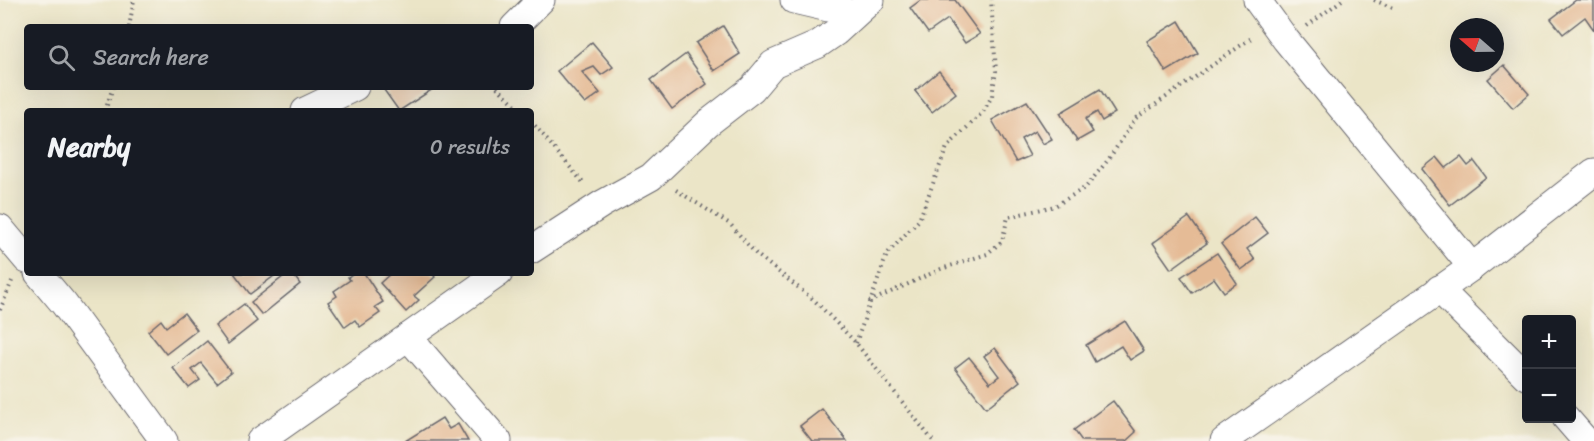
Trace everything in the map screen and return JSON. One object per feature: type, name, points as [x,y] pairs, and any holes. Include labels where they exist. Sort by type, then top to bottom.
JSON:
[{"type":"street","points":[[794,0],[863,7]]},
{"type":"street","points":[[517,24],[537,1]]},
{"type":"street","points":[[534,248],[602,204],[651,177],[708,123],[752,89],[773,64],[817,45],[836,32],[863,7]]},
{"type":"street","points":[[1271,20],[1472,267]]},
{"type":"street","points":[[311,108],[349,90]]},
{"type":"street","points":[[1224,441],[1472,267],[1594,172]]},
{"type":"street","points":[[7,226],[24,255]]},
{"type":"street","points":[[41,276],[64,304],[164,441]]},
{"type":"street","points":[[260,441],[495,276]]},
{"type":"street","points":[[1439,289],[1522,371]]},
{"type":"street","points":[[408,337],[498,441]]},
{"type":"street","points":[[1570,423],[1586,441]]},
{"type":"path","points":[[130,24],[134,0]]},
{"type":"path","points":[[856,343],[887,254],[919,220],[947,147],[983,112],[992,96],[996,71],[992,0]]},
{"type":"path","points":[[869,302],[941,268],[987,254],[1002,241],[1008,217],[1055,206],[1086,187],[1108,160],[1136,118],[1242,46],[1271,20],[1342,0]]},
{"type":"path","points":[[1374,0],[1393,8]]},
{"type":"path","points":[[106,108],[112,90]]},
{"type":"path","points":[[500,90],[519,108]]},
{"type":"path","points":[[534,125],[602,204]]},
{"type":"path","points":[[651,177],[688,196],[730,224],[756,254],[814,300],[856,343],[933,441]]},
{"type":"building","points":[[921,0],[955,0],[980,34],[965,43],[948,19],[928,33],[910,8]]},
{"type":"building","points":[[1576,0],[1594,2],[1594,30],[1585,17],[1563,34],[1551,19]]},
{"type":"building","points":[[1179,21],[1198,53],[1166,72],[1147,41]]},
{"type":"building","points":[[723,26],[740,54],[714,71],[696,43]]},
{"type":"building","points":[[592,42],[613,67],[601,75],[594,67],[582,72],[600,93],[585,104],[557,71]]},
{"type":"building","points":[[686,54],[707,84],[672,109],[651,80]]},
{"type":"building","points":[[1504,65],[1529,94],[1513,108],[1488,79],[1496,72],[1504,72]]},
{"type":"building","points":[[939,71],[956,93],[932,112],[915,91]]},
{"type":"building","points":[[1100,89],[1115,113],[1102,121],[1097,112],[1085,119],[1093,132],[1077,141],[1060,113]]},
{"type":"building","points":[[384,90],[431,90],[404,108],[397,108]]},
{"type":"building","points":[[1027,101],[1052,139],[1043,144],[1035,131],[1021,139],[1030,156],[1016,162],[992,120]]},
{"type":"building","points":[[1437,157],[1446,168],[1461,157],[1468,166],[1474,161],[1486,177],[1450,205],[1422,169]]},
{"type":"building","points":[[1189,217],[1207,243],[1171,269],[1153,243]]},
{"type":"building","points":[[1255,217],[1268,233],[1247,249],[1255,260],[1241,270],[1221,244]]},
{"type":"building","points":[[1217,253],[1237,283],[1224,292],[1214,278],[1192,293],[1181,277]]},
{"type":"building","points":[[236,276],[274,276],[250,294]]},
{"type":"building","points":[[284,276],[294,276],[300,284],[262,315],[251,302]]},
{"type":"building","points":[[366,276],[383,302],[375,307],[380,313],[360,327],[355,320],[345,327],[328,302],[337,296],[334,291],[350,280],[348,277]]},
{"type":"building","points":[[388,276],[435,277],[414,296],[419,300],[406,312],[380,283]]},
{"type":"building","points":[[244,304],[257,321],[228,344],[215,326]]},
{"type":"building","points":[[184,313],[197,330],[166,354],[148,331],[161,320],[166,327]]},
{"type":"building","points":[[1125,321],[1144,351],[1130,360],[1121,346],[1095,362],[1086,345]]},
{"type":"building","points":[[207,341],[231,372],[217,383],[201,363],[192,370],[200,380],[189,388],[173,368]]},
{"type":"building","points":[[995,348],[1020,381],[986,408],[955,368],[969,357],[990,383],[999,376],[984,356]]},
{"type":"building","points":[[1113,401],[1136,432],[1126,441],[1082,441],[1074,430]]},
{"type":"building","points":[[822,409],[847,441],[812,441],[800,426]]},
{"type":"building","points":[[442,418],[449,429],[458,424],[468,441],[405,441]]}]
